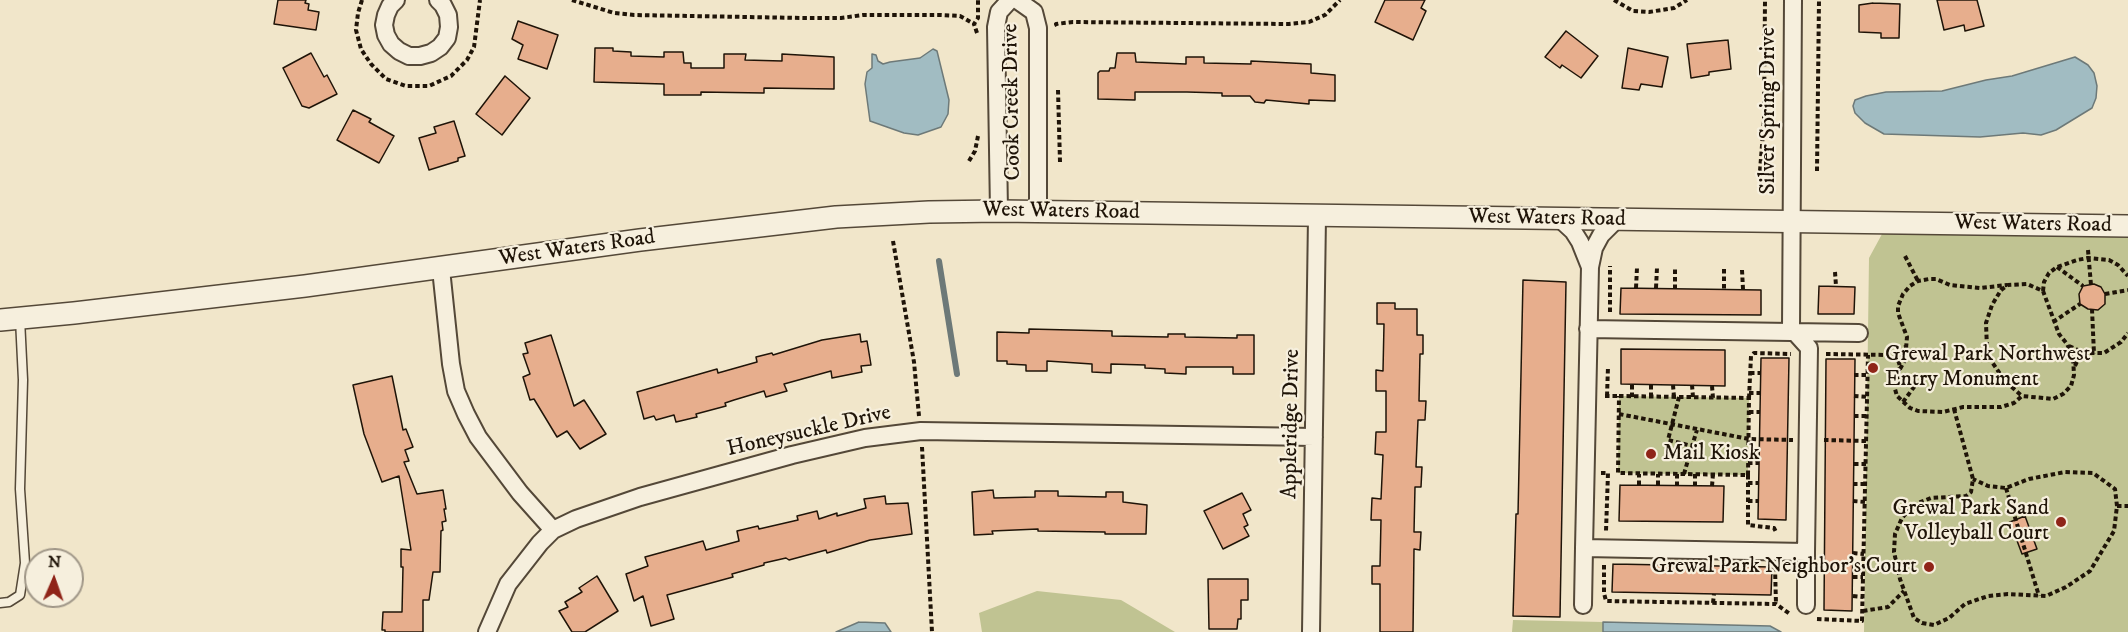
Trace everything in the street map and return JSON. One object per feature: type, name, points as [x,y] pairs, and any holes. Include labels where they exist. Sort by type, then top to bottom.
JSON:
[{"type":"street","points":[[396,0],[386,15],[384,25],[386,35],[391,44],[409,56],[431,54],[447,38],[448,15],[438,0]]},
{"type":"street","name":"Cook Creek Drive","points":[[999,211],[996,27],[999,12],[1010,0]]},
{"type":"street","name":"Cook Creek Drive","points":[[1017,0],[1034,12],[1038,28],[1038,212]]},
{"type":"street","name":"Silver Spring Drive","points":[[1793,0],[1791,328],[1796,333]]},
{"type":"street","name":"West Waters Road","points":[[10,319],[441,268],[640,240],[836,217],[929,212],[999,211],[2128,226]]},
{"type":"street","name":"Appleridge Drive","points":[[1311,632],[1317,217]]},
{"type":"street","points":[[1560,219],[1573,231],[1580,242],[1590,267]]},
{"type":"street","points":[[1583,605],[1590,267],[1594,248],[1601,235],[1616,220]]},
{"type":"street","points":[[441,268],[456,391],[478,437],[520,493],[553,530]]},
{"type":"street","points":[[1588,329],[1859,333]]},
{"type":"street","points":[[1796,333],[1809,348],[1806,612]]},
{"type":"street","name":"Honeysuckle Drive","points":[[487,632],[508,584],[553,530],[576,519],[640,497],[792,455],[865,438],[921,431],[1314,437]]},
{"type":"street","points":[[1584,548],[1806,552]]},
{"type":"lane","points":[[0,603],[9,602],[20,595],[25,563],[20,489],[23,380],[10,319]]},
{"type":"path","points":[[572,0],[614,13],[634,15],[803,18],[940,15],[960,16],[974,24]]},
{"type":"path","points":[[1057,35],[1056,24],[1073,22],[1289,24],[1309,22],[1325,15],[1340,0]]},
{"type":"path","points":[[1614,0],[1633,11],[1649,12],[1674,8],[1687,0]]},
{"type":"path","points":[[1761,171],[1764,120],[1765,0]]},
{"type":"path","points":[[1817,171],[1819,0]]},
{"type":"path","points":[[1058,80],[1060,162]]},
{"type":"path","points":[[892,241],[914,362],[920,417]]},
{"type":"path","points":[[2088,250],[2091,285]]},
{"type":"path","points":[[1905,256],[1918,281]]},
{"type":"path","points":[[2074,370],[2073,357],[2053,322],[2043,291],[2044,282],[2049,273],[2057,267],[2088,258],[2109,260],[2118,265],[2128,276]]},
{"type":"path","points":[[1608,396],[1610,266]]},
{"type":"path","points":[[2057,267],[2083,286]]},
{"type":"path","points":[[1636,288],[1637,268]]},
{"type":"path","points":[[1656,288],[1657,268]]},
{"type":"path","points":[[1675,269],[1675,289]]},
{"type":"path","points":[[1724,269],[1724,289]]},
{"type":"path","points":[[1742,270],[1743,289]]},
{"type":"path","points":[[1835,272],[1836,286]]},
{"type":"path","points":[[2022,396],[2008,406],[1993,408],[1954,409],[1926,413],[1910,408],[1897,396],[1895,389],[1905,360],[1907,344],[1898,306],[1906,290],[1918,281],[1936,279],[1950,285],[1980,288],[2027,284],[2043,291]]},
{"type":"path","points":[[2008,285],[1996,297],[1989,313],[1986,323],[1987,350],[2005,381],[2022,396],[2053,399],[2063,394],[2071,386],[2076,362],[2081,357],[2114,348],[2128,333]]},
{"type":"path","points":[[2105,294],[2128,290]]},
{"type":"path","points":[[2053,322],[2080,304]]},
{"type":"path","points":[[2092,309],[2095,354]]},
{"type":"path","points":[[1776,532],[1774,528],[1748,525],[1750,359],[1754,354],[1893,355],[1899,354],[1907,344]]},
{"type":"path","points":[[2067,344],[2076,350],[2095,354]]},
{"type":"path","points":[[1806,612],[1862,621],[1869,355]]},
{"type":"path","points":[[1893,355],[1898,359],[1900,369]]},
{"type":"path","points":[[1750,373],[1761,373]]},
{"type":"path","points":[[1854,375],[1868,375]]},
{"type":"path","points":[[1903,402],[1918,383],[1923,383]]},
{"type":"path","points":[[1632,384],[1632,397]]},
{"type":"path","points":[[1651,385],[1651,397]]},
{"type":"path","points":[[1673,385],[1676,397],[1673,424],[1668,440],[1692,446]]},
{"type":"path","points":[[1692,386],[1693,397]]},
{"type":"path","points":[[1713,386],[1713,398]]},
{"type":"path","points":[[1618,473],[1619,396],[1713,398],[1749,396],[1760,393]]},
{"type":"path","points":[[1854,396],[1868,397]]},
{"type":"path","points":[[1954,409],[1973,479],[1971,492],[1966,496],[1931,498],[1912,505],[1902,518],[1895,534],[1894,552],[1904,591],[1914,618],[1922,623],[1934,625],[1949,618],[1965,604],[1988,596],[2008,594],[2046,596],[2066,587],[2091,571],[2114,531],[2117,506],[2115,489],[2093,473],[2065,472],[2029,479],[2006,488],[1988,486],[1973,479]]},
{"type":"path","points":[[1749,412],[1760,412]]},
{"type":"path","points":[[1619,414],[1749,439],[1866,441]]},
{"type":"path","points":[[1854,416],[1867,416]]},
{"type":"path","points":[[1684,474],[1697,430]]},
{"type":"path","points":[[922,446],[932,632]]},
{"type":"path","points":[[1748,463],[1759,463]]},
{"type":"path","points":[[1854,464],[1866,464]]},
{"type":"path","points":[[1608,473],[1748,475]]},
{"type":"path","points":[[1639,474],[1639,485]]},
{"type":"path","points":[[1658,474],[1658,485]]},
{"type":"path","points":[[1677,474],[1677,486]]},
{"type":"path","points":[[1695,474],[1695,486]]},
{"type":"path","points":[[1712,486],[1713,474]]},
{"type":"path","points":[[1748,483],[1759,483]]},
{"type":"path","points":[[1854,484],[1865,483]]},
{"type":"path","points":[[2006,488],[2039,596]]},
{"type":"path","points":[[1748,501],[1758,501]]},
{"type":"path","points":[[1853,501],[1865,502]]},
{"type":"path","points":[[2117,506],[2128,506]]},
{"type":"path","points":[[1605,548],[1604,598],[1606,601],[1776,604],[1794,618]]},
{"type":"path","points":[[1775,551],[1776,604]]},
{"type":"path","points":[[1853,553],[1864,554]]},
{"type":"path","points":[[1853,577],[1863,577]]},
{"type":"path","points":[[1863,611],[1888,607],[1904,591]]},
{"type":"path","points":[[1626,593],[1626,601]]},
{"type":"path","points":[[1646,593],[1646,602]]},
{"type":"path","points":[[1664,593],[1664,602]]},
{"type":"path","points":[[1713,603],[1714,594]]},
{"type":"path","points":[[1734,594],[1734,603]]},
{"type":"path","points":[[1755,595],[1755,603]]},
{"type":"path","points":[[1853,596],[1863,597]]},
{"type":"green space","points":[[1888,223],[2128,226],[2128,632],[1864,632],[1869,258]]},
{"type":"green space","points":[[1619,396],[1749,398],[1748,475],[1618,473]]},
{"type":"green space","points":[[1037,591],[1121,600],[1175,632],[982,632],[979,613]]},
{"type":"green space","points":[[1513,620],[1603,622],[1603,632],[1512,632]]},
{"type":"water","points":[[933,49],[937,51],[949,100],[948,114],[941,127],[918,135],[904,133],[870,121],[865,84],[867,72],[872,68],[872,54],[876,55],[878,61],[883,64],[920,58]]},
{"type":"water","points":[[2075,57],[2088,65],[2094,73],[2097,86],[2092,108],[2056,130],[2041,135],[2023,133],[1980,137],[1884,134],[1865,123],[1855,113],[1853,106],[1855,100],[1866,96],[1886,92],[1942,91],[2012,76]]},
{"type":"water","points":[[859,622],[885,623],[891,632],[836,632]]},
{"type":"water","points":[[1603,622],[1770,626],[1781,632],[1603,632]]},
{"type":"building","points":[[278,0],[306,0],[305,3],[309,4],[308,10],[319,12],[316,30],[274,24]]},
{"type":"building","points":[[1385,0],[1425,0],[1421,8],[1426,11],[1413,40],[1375,22]]},
{"type":"building","points":[[1937,0],[1977,0],[1984,26],[1965,31],[1964,25],[1944,30]]},
{"type":"building","points":[[1900,4],[1899,38],[1881,38],[1881,33],[1859,32],[1859,5]]},
{"type":"building","points":[[518,21],[558,35],[547,69],[518,59],[523,45],[512,39]]},
{"type":"building","points":[[1566,31],[1598,56],[1581,78],[1562,65],[1560,68],[1545,57]]},
{"type":"building","points":[[1728,40],[1731,69],[1709,72],[1709,75],[1691,78],[1687,44]]},
{"type":"building","points":[[595,48],[613,48],[613,51],[631,52],[631,56],[664,57],[664,52],[683,52],[684,63],[691,63],[691,68],[724,68],[724,54],[746,54],[745,60],[782,61],[782,54],[834,57],[834,89],[764,88],[764,93],[701,92],[701,95],[664,95],[664,84],[594,82]]},
{"type":"building","points":[[1628,48],[1668,57],[1662,87],[1641,84],[1639,90],[1622,88]]},
{"type":"building","points":[[311,53],[324,77],[327,75],[337,94],[309,108],[302,106],[283,68]]},
{"type":"building","points":[[1117,53],[1135,53],[1136,62],[1186,64],[1186,57],[1204,57],[1204,63],[1251,64],[1251,61],[1311,64],[1311,73],[1335,75],[1335,101],[1309,100],[1309,104],[1266,100],[1264,103],[1255,102],[1250,96],[1187,92],[1135,92],[1135,100],[1098,99],[1098,73],[1115,68]]},
{"type":"building","points":[[505,76],[530,98],[502,135],[476,114]]},
{"type":"building","points":[[353,110],[371,119],[369,122],[394,136],[379,163],[337,140]]},
{"type":"building","points":[[454,121],[465,156],[458,158],[458,161],[429,170],[419,138],[436,133],[434,127]]},
{"type":"building","points":[[1523,280],[1566,282],[1560,617],[1513,616],[1516,514],[1518,514]]},
{"type":"building","points":[[2094,284],[2101,287],[2105,294],[2105,304],[2098,310],[2088,309],[2080,304],[2079,294],[2083,286]]},
{"type":"building","points":[[1819,286],[1855,287],[1854,314],[1818,314]]},
{"type":"building","points":[[1621,288],[1761,290],[1761,315],[1620,314]]},
{"type":"building","points":[[1377,303],[1395,303],[1395,309],[1417,309],[1417,335],[1423,335],[1423,354],[1420,354],[1419,401],[1426,401],[1425,420],[1418,420],[1416,467],[1422,467],[1421,487],[1415,487],[1414,532],[1421,532],[1420,550],[1414,549],[1413,632],[1380,632],[1380,584],[1372,584],[1372,566],[1380,566],[1381,520],[1371,520],[1372,498],[1381,499],[1383,455],[1375,454],[1376,432],[1386,432],[1386,391],[1376,391],[1376,370],[1383,371],[1384,324],[1377,324]]},
{"type":"building","points":[[1029,329],[1112,331],[1112,336],[1168,337],[1168,334],[1185,334],[1185,337],[1237,338],[1237,335],[1254,335],[1254,374],[1233,374],[1233,367],[1186,367],[1186,374],[1165,373],[1165,369],[1145,368],[1145,365],[1111,364],[1111,373],[1092,372],[1092,364],[1047,361],[1047,371],[1026,371],[1026,365],[997,361],[997,332],[1029,333]]},
{"type":"building","points":[[860,334],[861,342],[867,341],[871,365],[861,366],[862,372],[832,378],[831,371],[784,384],[787,391],[766,397],[764,391],[725,403],[726,406],[696,414],[697,417],[676,422],[674,415],[656,420],[654,416],[644,419],[637,392],[717,369],[718,373],[757,362],[756,357],[772,353],[773,355],[822,340]]},
{"type":"building","points":[[551,335],[574,406],[584,400],[606,434],[580,449],[567,431],[557,437],[534,399],[530,400],[523,377],[530,374],[523,354],[528,353],[525,343]]},
{"type":"building","points":[[1621,349],[1725,350],[1725,386],[1621,384]]},
{"type":"building","points":[[1761,358],[1789,358],[1786,520],[1758,519]]},
{"type":"building","points":[[1826,359],[1855,359],[1852,611],[1824,610]]},
{"type":"building","points":[[392,376],[403,430],[406,429],[413,447],[405,450],[409,461],[404,462],[417,494],[443,490],[446,509],[444,509],[446,521],[442,522],[443,530],[441,531],[440,572],[433,572],[429,600],[423,600],[423,632],[385,632],[382,630],[383,612],[402,612],[401,549],[411,550],[399,476],[382,482],[364,434],[353,385]]},
{"type":"building","points":[[1620,485],[1724,486],[1723,522],[1619,521]]},
{"type":"building","points":[[993,490],[994,498],[1035,497],[1035,491],[1058,491],[1058,496],[1106,497],[1106,492],[1123,492],[1123,502],[1147,505],[1146,534],[1038,531],[1038,529],[992,531],[993,534],[974,535],[972,492]]},
{"type":"building","points":[[1242,493],[1251,510],[1243,514],[1248,525],[1244,527],[1249,536],[1223,549],[1204,511]]},
{"type":"building","points":[[885,496],[886,504],[908,503],[912,534],[870,540],[827,553],[826,550],[789,560],[786,558],[764,563],[764,565],[732,574],[733,577],[667,595],[674,619],[651,626],[643,596],[634,601],[626,574],[648,566],[645,557],[703,541],[706,550],[739,541],[737,531],[758,526],[759,529],[798,520],[797,516],[817,511],[819,519],[837,513],[837,516],[866,508],[864,499]]},
{"type":"building","points":[[2025,516],[2037,549],[2022,554],[2010,522]]},
{"type":"building","points":[[1613,564],[1772,567],[1771,595],[1612,592]]},
{"type":"building","points":[[597,576],[618,611],[585,632],[572,632],[559,611],[568,607],[565,602],[582,592],[579,588]]},
{"type":"building","points":[[1208,579],[1248,579],[1248,600],[1241,600],[1241,619],[1238,619],[1237,629],[1209,629]]},
{"type":"waterway","points":[[939,261],[957,374]]},
{"type":"place","name":"Grewal Park Northwest Entry Monument","points":[[1873,368]]},
{"type":"place","name":"Mail Kiosk","points":[[1651,454]]},
{"type":"place","name":"Grewal Park Sand Volleyball Court","points":[[2061,522]]},
{"type":"place","name":"Grewal Park Neighbor's Court","points":[[1929,567]]}]
